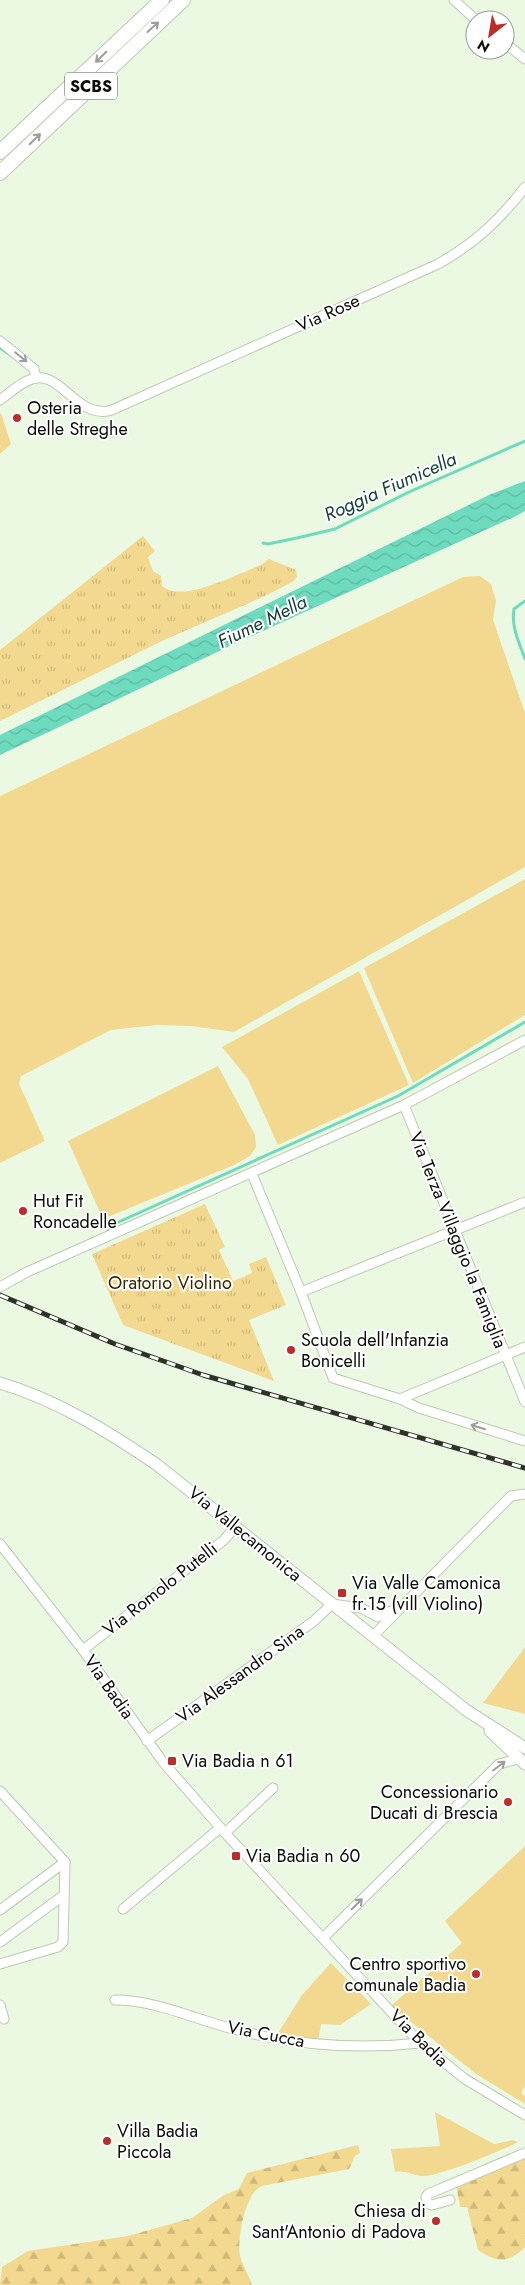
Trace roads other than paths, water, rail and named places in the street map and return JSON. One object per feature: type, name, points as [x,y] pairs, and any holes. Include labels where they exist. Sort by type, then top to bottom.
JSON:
[{"type":"highway","name":"SCBS","points":[[0,152],[162,0]]},
{"type":"highway","name":"SCBS","points":[[0,173],[183,0]]},
{"type":"main road","name":"Via Vallecamonica","points":[[0,1383],[52,1402],[114,1436],[156,1464],[472,1715],[522,1761]]},
{"type":"main road","name":"Via Vallecamonica","points":[[472,1715],[525,1748]]},
{"type":"street","points":[[454,0],[465,10]]},
{"type":"street","name":"Via Rose","points":[[36,378],[49,381],[90,410],[98,412],[112,410],[429,268],[461,251],[496,223],[525,187]]},
{"type":"street","points":[[0,341],[34,369],[36,378],[0,400]]},
{"type":"street","points":[[0,1287],[27,1272],[252,1174],[404,1105],[525,1040]]},
{"type":"street","name":"Via Terza Villaggio la Famiglia","points":[[404,1105],[525,1402]]},
{"type":"street","points":[[252,1174],[301,1292],[333,1378],[400,1399],[419,1408],[525,1441]]},
{"type":"street","points":[[301,1292],[525,1202]]},
{"type":"street","points":[[400,1399],[525,1346]]},
{"type":"street","points":[[372,1636],[511,1496],[525,1494]]},
{"type":"street","name":"Via Romolo Putelli","points":[[83,1650],[224,1540],[236,1526]]},
{"type":"street","name":"Via Badia","points":[[0,1544],[83,1650],[147,1741],[182,1786],[223,1831],[420,2043],[465,2079],[525,2116]]},
{"type":"street","points":[[332,1604],[361,1608],[378,1616],[404,1605]]},
{"type":"street","name":"Via Alessandro Sina","points":[[147,1741],[314,1621],[332,1604]]},
{"type":"street","points":[[323,1938],[499,1764],[522,1761]]},
{"type":"street","points":[[123,1909],[223,1831],[273,1788]]},
{"type":"street","points":[[0,1791],[65,1862],[63,1942],[58,1947],[0,1964]]},
{"type":"street","points":[[0,1910],[65,1862]]},
{"type":"street","points":[[0,1942],[64,1895]]},
{"type":"street","name":"Via Cucca","points":[[115,2000],[153,2005],[258,2035],[330,2046],[374,2047],[420,2043]]},
{"type":"street","points":[[0,2005],[4,2019]]},
{"type":"street","points":[[450,2200],[432,2206],[428,2204],[426,2197],[525,2153]]},
{"type":"water","name":"Fiume Mella","points":[[525,481],[525,511],[514,517],[230,646],[0,755],[0,735],[489,495]]},
{"type":"waterway","name":"Roggia Fiumicella","points":[[0,348],[12,356]]},
{"type":"waterway","name":"Roggia Fiumicella","points":[[263,543],[268,544],[335,529],[409,492],[525,441]]},
{"type":"waterway","points":[[525,601],[514,609],[513,616],[516,634],[525,659]]},
{"type":"waterway","points":[[108,1231],[112,1225],[398,1096],[525,1022]]},
{"type":"railway","points":[[0,1295],[115,1344],[203,1375],[525,1468]]},
{"type":"place","name":"Osteria delle Streghe","points":[[17,418]]},
{"type":"place","name":"Hut Fit Roncadelle","points":[[23,1211]]},
{"type":"place","name":"Scuola dell'Infanzia Bonicelli","points":[[291,1350]]},
{"type":"place","name":"Via Valle Camonica fr.15 (vill Violino)","points":[[342,1593]]},
{"type":"place","name":"Via Badia n 61","points":[[172,1761]]},
{"type":"place","name":"Concessionario Ducati di Brescia","points":[[508,1802]]},
{"type":"place","name":"Via Badia n 60","points":[[236,1856]]},
{"type":"place","name":"Centro sportivo comunale Badia","points":[[476,1974]]},
{"type":"place","name":"Villa Badia Piccola","points":[[107,2141]]},
{"type":"place","name":"Chiesa di Sant'Antonio di Padova","points":[[436,2221]]},
{"type":"park label","name":"Oratorio Violino","points":[[170,1283]]}]
